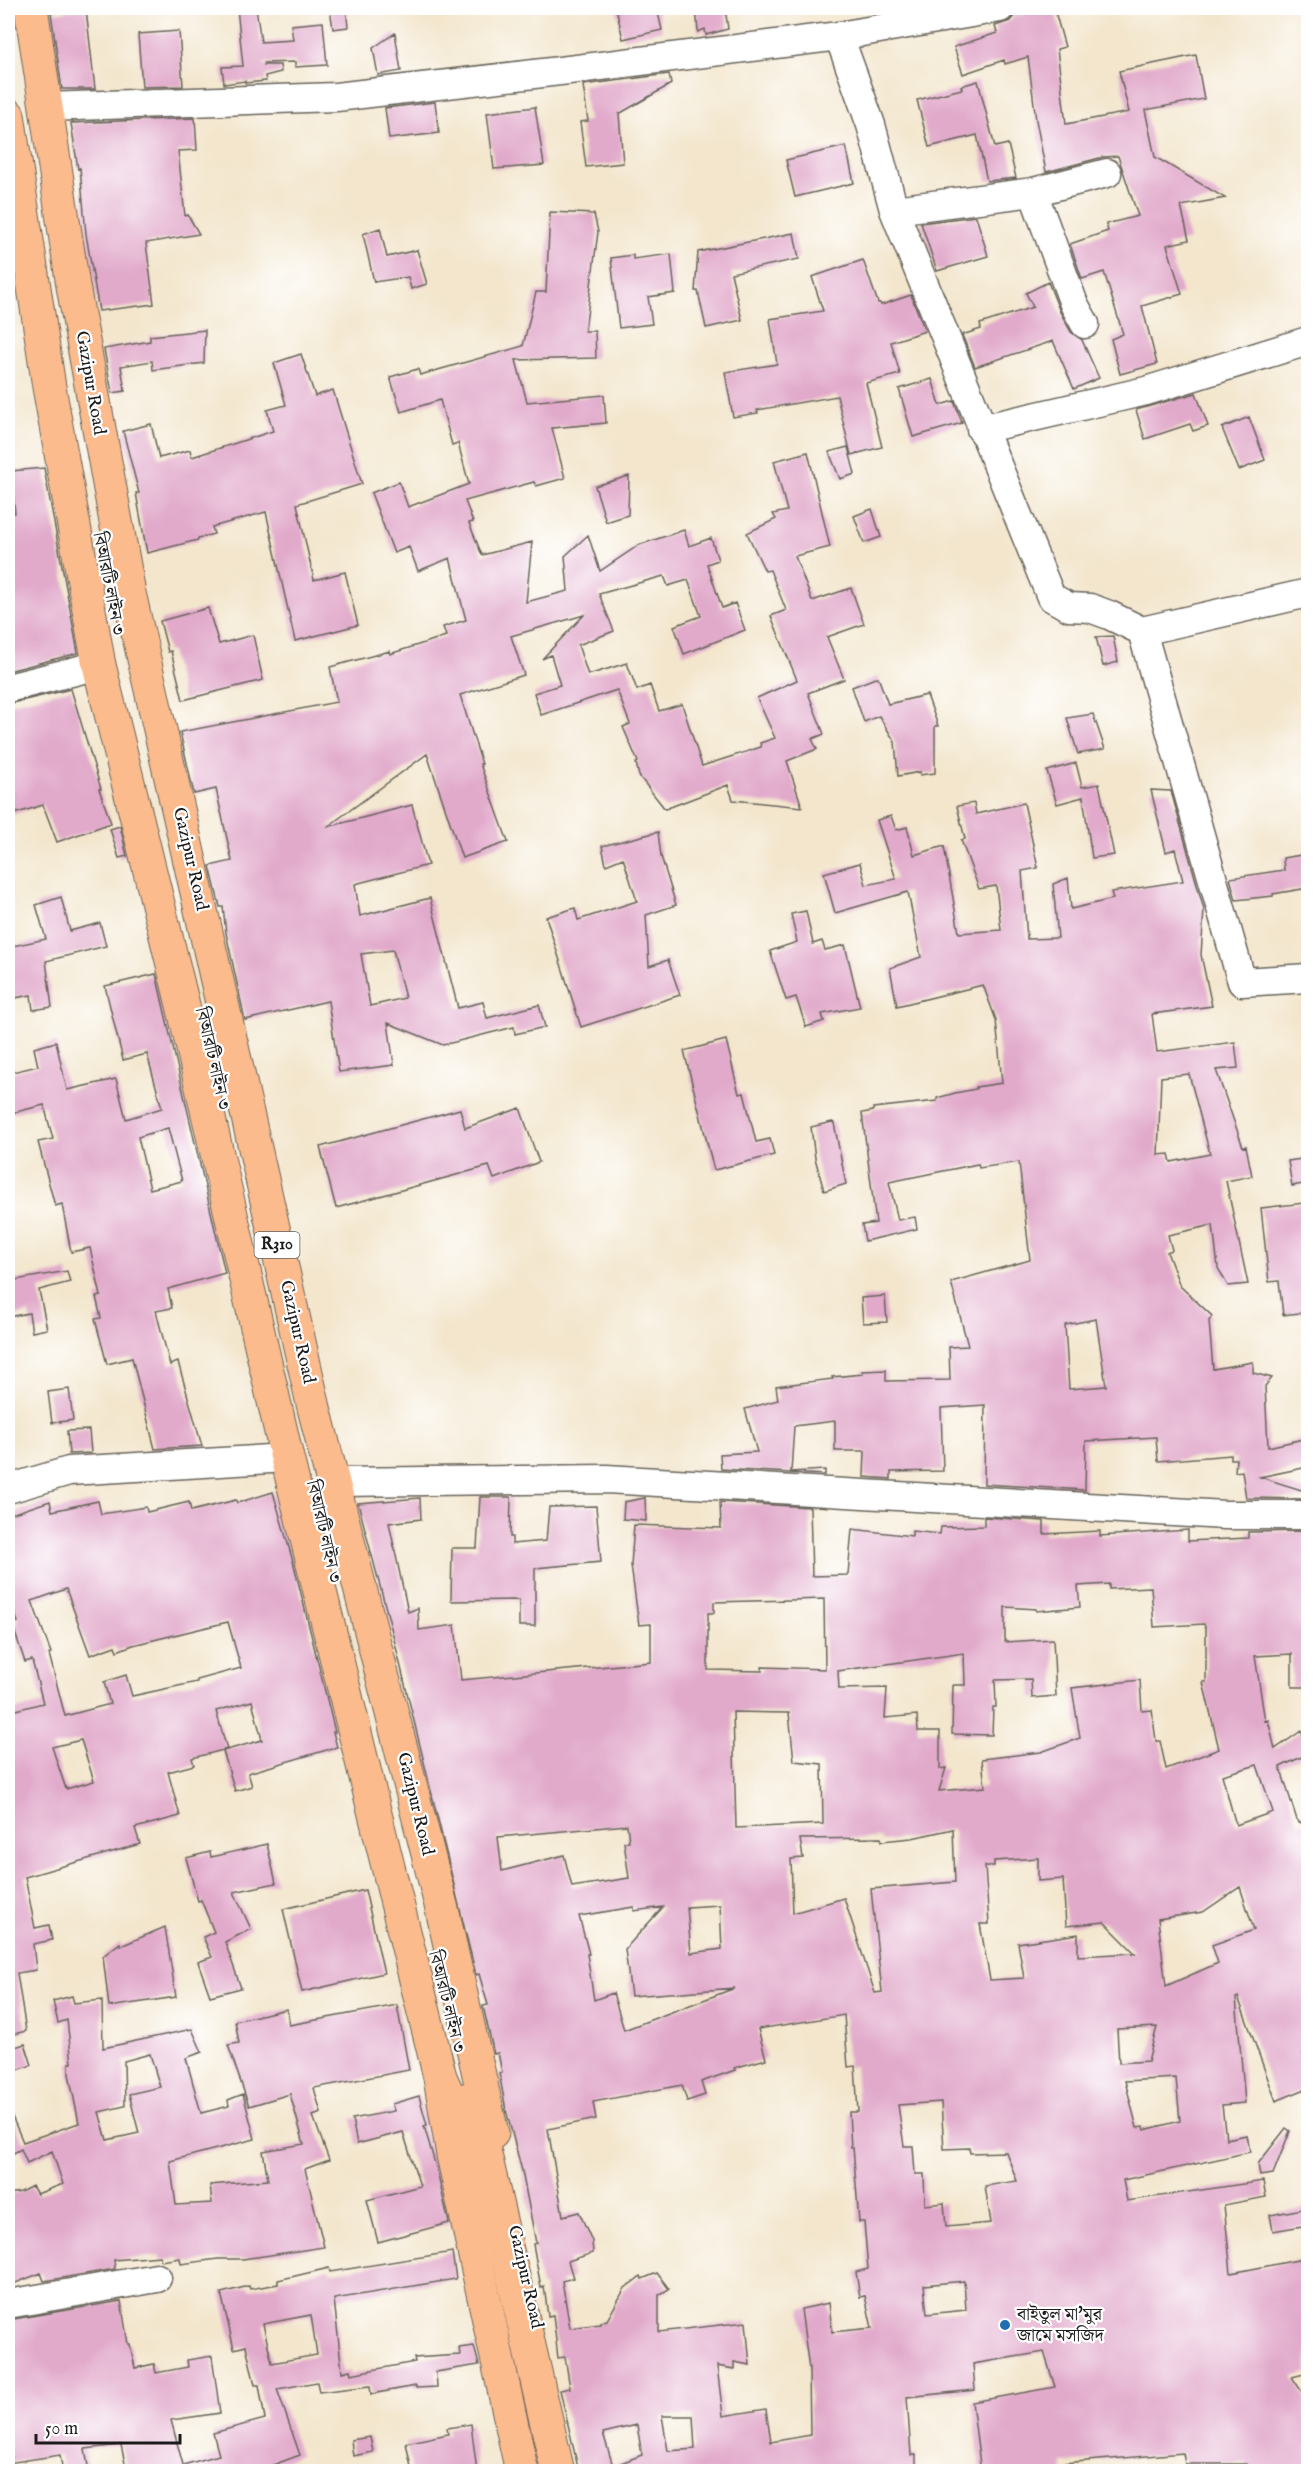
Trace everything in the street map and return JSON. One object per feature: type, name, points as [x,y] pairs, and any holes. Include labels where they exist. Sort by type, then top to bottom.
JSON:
[{"type":"main road","name":"বিআরটি লাইন ৩","points":[[10,8],[68,377],[102,558],[154,811],[338,1600],[402,1831],[463,2068],[466,2114],[541,2472]]},
{"type":"main road","name":"Gazipur Road","points":[[31,8],[73,286],[129,593],[314,1408],[442,1909],[545,2365],[573,2472]]},
{"type":"main road","name":"Gazipur Road","points":[[8,115],[49,387],[99,665],[182,1001],[287,1458],[440,2077],[453,2155],[522,2472]]},
{"type":"main road","points":[[440,2077],[466,2114]]},
{"type":"main road","name":"বিআরটি লাইন ৩","points":[[466,2114],[478,2124],[558,2472]]},
{"type":"street","points":[[46,107],[336,97],[839,36],[1000,8]]},
{"type":"street","points":[[839,36],[871,126],[894,210],[1051,597],[1069,607],[1090,608],[1142,631],[1308,593]]},
{"type":"street","points":[[894,210],[1033,192],[1107,173]]},
{"type":"street","points":[[1033,192],[1074,304],[1084,324]]},
{"type":"street","points":[[981,429],[1146,391],[1308,341]]},
{"type":"street","points":[[1142,631],[1242,982],[1308,978]]},
{"type":"street","points":[[8,688],[99,665]]},
{"type":"street","points":[[8,1489],[69,1471],[287,1458]]},
{"type":"street","points":[[334,1482],[606,1479],[1213,1514],[1308,1515]]},
{"type":"street","points":[[8,2304],[157,2278]]},
{"type":"building","points":[[237,8],[256,8],[261,42],[293,40],[291,25],[323,22],[327,65],[295,67],[295,62],[264,63],[264,65],[280,65],[281,72],[265,76],[266,81],[224,84],[222,67],[243,66]]},
{"type":"building","points":[[330,8],[346,8],[348,27],[333,29]]},
{"type":"building","points":[[616,8],[657,8],[662,30],[623,39]]},
{"type":"building","points":[[696,8],[725,8],[728,29],[706,35],[705,29],[698,32]]},
{"type":"building","points":[[1044,8],[1054,8],[1065,47],[1057,49],[1066,124],[1129,112],[1119,71],[1196,55],[1204,99],[1145,110],[1155,157],[1225,198],[1181,206],[1189,240],[1167,245],[1182,294],[1142,306],[1157,364],[1120,374],[1111,339],[1123,334],[1104,272],[1082,279],[1070,244],[1108,231],[1106,224],[1138,216],[1118,156],[1103,157],[1046,172],[1036,120],[1028,57],[1005,64],[1004,60],[963,74],[954,47],[997,33],[995,26],[1010,21],[1014,16]]},
{"type":"building","points":[[86,9],[95,89],[62,89],[51,13]]},
{"type":"building","points":[[179,31],[183,86],[142,87],[138,34]]},
{"type":"building","points":[[395,33],[401,71],[378,75],[373,48]]},
{"type":"building","points":[[669,74],[671,84],[619,114],[623,163],[586,167],[580,122],[588,121],[583,85]]},
{"type":"building","points":[[978,81],[995,147],[1008,144],[1016,178],[987,181],[977,135],[929,147],[917,100],[962,89],[961,86]]},
{"type":"building","points":[[435,102],[439,133],[389,139],[385,108]]},
{"type":"building","points":[[535,107],[544,165],[494,169],[487,113]]},
{"type":"building","points":[[195,118],[197,150],[178,151],[185,216],[188,215],[199,234],[146,243],[154,304],[99,311],[86,234],[80,168],[78,169],[71,123]]},
{"type":"building","points":[[846,146],[854,183],[795,197],[786,160]]},
{"type":"building","points":[[550,212],[594,214],[598,232],[585,331],[595,331],[596,358],[516,360],[527,402],[604,395],[606,423],[552,428],[565,478],[536,486],[534,482],[465,501],[473,522],[469,523],[482,555],[532,542],[526,602],[568,591],[565,556],[588,535],[600,571],[639,545],[684,530],[689,546],[711,538],[718,560],[707,564],[722,608],[735,603],[745,630],[684,654],[674,626],[701,616],[688,580],[668,586],[664,576],[599,594],[614,631],[578,645],[588,675],[627,663],[637,690],[650,685],[659,711],[682,704],[702,766],[761,747],[760,743],[775,738],[757,698],[797,680],[771,616],[786,610],[770,570],[765,571],[747,533],[776,519],[773,514],[787,511],[774,461],[808,452],[830,547],[795,556],[812,601],[851,588],[864,624],[827,637],[844,679],[808,693],[824,734],[812,739],[817,749],[787,761],[802,807],[733,800],[728,785],[665,809],[639,776],[636,763],[638,762],[623,727],[630,724],[617,690],[541,715],[534,693],[560,685],[551,655],[542,659],[584,615],[511,636],[524,675],[460,695],[482,764],[480,764],[508,842],[462,858],[427,754],[327,827],[412,805],[428,865],[355,884],[360,916],[430,898],[458,1008],[483,1002],[487,1018],[539,1005],[545,1027],[515,1034],[514,1027],[443,1045],[388,1023],[394,1065],[339,1072],[328,1001],[245,1020],[226,933],[223,907],[220,907],[210,866],[232,861],[216,789],[194,794],[180,732],[337,702],[330,667],[390,651],[390,654],[446,636],[443,627],[466,620],[450,558],[418,571],[409,547],[394,553],[371,493],[399,482],[408,507],[469,484],[458,443],[452,445],[440,400],[401,412],[390,377],[418,369],[420,375],[523,346],[536,292],[546,292]],"holes":[[[393,950],[405,998],[370,1006],[361,954]]]},
{"type":"building","points":[[976,216],[988,256],[937,271],[921,223]]},
{"type":"building","points":[[380,228],[387,257],[417,250],[427,284],[411,289],[408,277],[374,282],[363,234]]},
{"type":"building","points":[[794,233],[799,259],[731,273],[742,320],[706,328],[698,291],[695,291],[698,252]]},
{"type":"building","points":[[671,254],[675,293],[648,297],[652,324],[619,328],[611,258],[633,255],[633,259]]},
{"type":"building","points":[[863,260],[878,303],[881,305],[911,295],[925,331],[891,342],[900,374],[866,383],[882,447],[851,455],[837,396],[757,410],[758,413],[733,417],[725,372],[777,364],[770,319],[823,311],[812,277]]},
{"type":"building","points":[[1048,282],[1060,312],[1071,332],[1082,340],[1099,378],[1074,389],[1053,341],[975,367],[962,335],[981,329],[980,324],[1033,307],[1026,293]]},
{"type":"building","points":[[205,330],[204,363],[153,370],[152,361],[121,366],[125,391],[112,393],[104,349],[150,341],[150,336]]},
{"type":"building","points":[[301,354],[315,396],[333,390],[362,484],[297,504],[314,580],[345,572],[358,625],[295,641],[266,512],[212,527],[214,534],[198,538],[198,540],[147,553],[136,493],[139,493],[123,431],[151,424],[159,458],[190,450],[192,457],[273,431],[267,410],[286,405],[274,363]]},
{"type":"building","points":[[932,379],[940,405],[954,401],[962,423],[913,437],[899,389]]},
{"type":"building","points":[[1196,393],[1208,426],[1193,431],[1190,424],[1145,439],[1136,410]]},
{"type":"building","points":[[1249,417],[1265,460],[1239,470],[1222,428]]},
{"type":"building","points":[[848,447],[855,474],[840,479],[829,452]]},
{"type":"building","points":[[44,468],[78,653],[8,671],[8,514],[15,513],[11,471]]},
{"type":"building","points":[[629,476],[628,515],[606,522],[595,486]]},
{"type":"building","points":[[872,509],[881,537],[864,543],[854,516]]},
{"type":"building","points":[[208,608],[219,644],[253,635],[263,680],[183,700],[171,651],[168,652],[160,621]]},
{"type":"building","points":[[1113,636],[1118,662],[1103,666],[1096,637]]},
{"type":"building","points":[[878,677],[888,704],[927,695],[938,726],[935,726],[935,773],[920,775],[920,772],[898,776],[895,742],[879,716],[864,722],[852,687]]},
{"type":"building","points":[[71,689],[111,823],[57,842],[43,805],[8,816],[8,704]]},
{"type":"building","points":[[1093,714],[1105,749],[1078,754],[1067,718]]},
{"type":"building","points":[[1076,763],[1082,787],[1099,784],[1114,855],[1092,858],[1083,797],[1057,804],[1047,771]]},
{"type":"building","points":[[1151,790],[1171,791],[1204,910],[1201,955],[1212,1006],[1152,1014],[1157,1052],[1235,1042],[1238,1068],[1216,1070],[1243,1147],[1246,1146],[1252,1176],[1226,1181],[1248,1284],[1228,1286],[1218,1268],[1213,1225],[1168,1235],[1172,1250],[1167,1252],[1180,1286],[1212,1316],[1209,1321],[1213,1369],[1253,1362],[1253,1373],[1272,1378],[1265,1386],[1268,1447],[1303,1439],[1308,1467],[1260,1477],[1308,1492],[1308,1499],[1246,1498],[1242,1471],[1235,1472],[1236,1459],[1231,1459],[1231,1455],[1158,1461],[1156,1437],[1086,1441],[1085,1490],[984,1484],[985,1405],[941,1408],[943,1471],[891,1472],[891,1479],[864,1477],[865,1451],[835,1451],[835,1421],[794,1426],[791,1472],[825,1470],[825,1475],[721,1469],[720,1454],[757,1452],[745,1409],[778,1400],[776,1386],[863,1374],[862,1371],[886,1370],[886,1381],[950,1380],[949,1347],[968,1346],[951,1282],[1030,1260],[1019,1162],[979,1168],[978,1164],[889,1182],[898,1220],[915,1217],[917,1229],[865,1241],[862,1225],[876,1223],[862,1113],[873,1111],[873,1108],[937,1101],[937,1098],[976,1089],[976,1087],[1002,1083],[996,1020],[983,985],[897,1006],[890,968],[921,957],[908,892],[835,913],[824,873],[860,863],[866,885],[896,879],[877,820],[891,816],[896,830],[907,827],[914,855],[944,846],[959,933],[1001,930],[996,886],[979,889],[961,840],[965,839],[957,806],[974,803],[976,814],[1024,803],[1038,868],[1022,871],[1027,939],[1058,938],[1053,884],[1068,878],[1071,909],[1113,899],[1111,892],[1183,881],[1175,849],[1166,852]],"holes":[[[1189,1074],[1210,1154],[1171,1162],[1169,1154],[1158,1155],[1161,1077]],[[1096,1319],[1106,1386],[1069,1389],[1065,1325]]]},
{"type":"building","points":[[120,826],[127,856],[119,858],[110,829]]},
{"type":"building","points":[[658,832],[661,856],[676,905],[646,915],[649,966],[668,960],[680,995],[581,1027],[546,917],[575,908],[578,920],[637,901],[623,858],[606,865],[602,846]]},
{"type":"building","points":[[1308,854],[1308,888],[1273,894],[1273,896],[1236,900],[1230,878],[1284,870],[1283,858]]},
{"type":"building","points":[[61,897],[70,931],[100,923],[106,946],[46,961],[52,1007],[33,1010],[31,995],[10,999],[8,947],[46,939],[36,905]]},
{"type":"building","points":[[806,911],[813,944],[822,941],[825,950],[845,945],[860,1007],[822,1014],[824,1021],[806,1027],[796,997],[786,1000],[770,951],[797,942],[791,914]]},
{"type":"building","points":[[156,974],[225,1273],[168,1289],[172,1308],[156,1311],[170,1365],[178,1362],[202,1446],[155,1449],[132,1358],[107,1364],[95,1319],[101,1318],[96,1297],[101,1296],[90,1248],[71,1252],[62,1204],[55,1206],[38,1142],[53,1139],[44,1105],[8,1114],[8,1073],[38,1066],[34,1048],[56,1042],[67,1090],[116,1079],[126,1119],[162,1108],[147,1054],[123,1060],[105,986]],"holes":[[[168,1128],[182,1181],[150,1189],[138,1137]]]},
{"type":"building","points":[[726,1040],[739,1094],[744,1093],[756,1142],[770,1139],[774,1155],[714,1170],[684,1051]]},
{"type":"building","points":[[520,1108],[539,1162],[494,1179],[489,1166],[336,1208],[320,1147],[460,1109],[465,1128]]},
{"type":"building","points":[[832,1122],[846,1184],[824,1191],[815,1158],[811,1127]]},
{"type":"building","points":[[1308,1158],[1308,1183],[1292,1186],[1288,1161]]},
{"type":"building","points":[[1304,1203],[1308,1240],[1308,1312],[1283,1315],[1279,1281],[1269,1282],[1261,1208]]},
{"type":"building","points":[[67,1271],[70,1282],[39,1290],[47,1329],[32,1332],[29,1313],[8,1317],[8,1301],[12,1300],[9,1281]]},
{"type":"building","points":[[885,1296],[887,1322],[863,1323],[861,1298]]},
{"type":"building","points":[[69,1389],[73,1420],[52,1423],[48,1392]]},
{"type":"building","points":[[89,1430],[91,1453],[69,1454],[67,1431]]},
{"type":"building","points":[[273,1492],[294,1565],[337,1747],[248,1773],[252,1786],[235,1791],[223,1751],[262,1740],[252,1701],[216,1711],[227,1749],[192,1758],[194,1765],[168,1772],[180,1816],[135,1828],[140,1844],[25,1877],[35,1928],[49,1925],[52,1940],[33,1944],[36,1970],[17,1973],[26,2031],[10,2035],[8,2025],[8,1712],[43,1703],[32,1660],[25,1662],[12,1624],[18,1622],[8,1595],[8,1549],[12,1548],[8,1535],[8,1515],[50,1501],[52,1511],[98,1501],[101,1514],[146,1507],[147,1512],[189,1502],[191,1511],[236,1500],[237,1503]],"holes":[[[66,1589],[90,1655],[115,1646],[117,1651],[228,1622],[241,1668],[197,1680],[197,1682],[132,1696],[126,1675],[104,1682],[110,1704],[65,1716],[49,1654],[51,1653],[32,1601]],[[81,1740],[94,1781],[66,1789],[52,1747]]]},
{"type":"building","points":[[480,1497],[511,1497],[510,1537],[512,1537],[512,1544],[546,1541],[549,1507],[596,1506],[601,1562],[535,1568],[535,1626],[519,1626],[519,1600],[451,1601],[452,1548],[477,1548]]},
{"type":"building","points":[[420,1498],[421,1519],[389,1523],[408,1612],[418,1608],[419,1630],[455,1625],[461,1680],[651,1662],[651,1624],[639,1625],[631,1565],[634,1525],[721,1528],[720,1502],[810,1507],[812,1576],[848,1575],[852,1529],[912,1536],[912,1531],[940,1534],[941,1527],[984,1526],[984,1517],[1044,1521],[1044,1534],[1100,1531],[1100,1536],[1188,1530],[1188,1541],[1248,1538],[1248,1532],[1308,1531],[1308,1687],[1292,1687],[1292,1654],[1255,1656],[1265,1721],[1268,1720],[1275,1749],[1301,1731],[1308,1746],[1308,1754],[1280,1767],[1298,1823],[1308,1822],[1308,2053],[1303,2054],[1308,2069],[1308,2088],[1276,2101],[1238,1997],[1236,1998],[1245,2103],[1222,2105],[1226,2139],[1247,2135],[1250,2152],[1123,2180],[1127,2201],[1263,2181],[1266,2197],[1224,2205],[1231,2273],[1308,2258],[1308,2373],[1292,2377],[1308,2401],[1308,2467],[1246,2471],[1246,2464],[1185,2464],[1183,2453],[1063,2463],[1064,2472],[981,2472],[972,2402],[1055,2387],[1044,2352],[973,2364],[975,2390],[907,2397],[911,2455],[916,2455],[916,2472],[579,2472],[560,2390],[570,2388],[565,2357],[558,2358],[553,2315],[548,2316],[544,2286],[541,2287],[533,2244],[536,2243],[522,2171],[499,2073],[502,2072],[498,2053],[494,2054],[483,2006],[488,2005],[479,1974],[476,1975],[394,1639],[358,1503]],"holes":[[[1109,1584],[1109,1589],[1151,1587],[1154,1627],[1204,1624],[1206,1628],[1206,1682],[1203,1682],[1219,1749],[1166,1769],[1160,1741],[1156,1741],[1152,1710],[1142,1711],[1140,1680],[1072,1688],[1080,1738],[1041,1752],[982,1759],[985,1787],[939,1791],[946,1768],[940,1769],[940,1731],[918,1731],[917,1715],[885,1718],[887,1688],[839,1689],[838,1671],[964,1653],[965,1685],[953,1685],[952,1734],[992,1735],[993,1707],[996,1707],[995,1680],[1031,1679],[1032,1698],[1056,1696],[1053,1639],[1005,1642],[1005,1607],[1036,1609],[1036,1611],[1080,1607],[1078,1586]],[[824,1599],[825,1669],[762,1667],[762,1671],[708,1670],[708,1613],[714,1613],[714,1602]],[[733,1712],[789,1713],[794,1761],[822,1764],[823,1824],[736,1828]],[[1257,1765],[1273,1812],[1236,1825],[1222,1775]],[[627,1825],[629,1841],[624,1842],[629,1878],[572,1887],[564,1855],[502,1871],[498,1837]],[[953,1829],[955,1882],[871,1889],[882,1992],[875,1993],[844,1898],[793,1913],[791,1859],[803,1858],[800,1839],[881,1838],[882,1841],[912,1838]],[[1038,1858],[1038,1881],[1063,1879],[1066,1926],[1104,1922],[1135,1953],[1078,1956],[1078,1934],[1018,1943],[1024,1978],[990,1980],[980,1924],[989,1924],[985,1866],[994,1866],[994,1861]],[[1240,1887],[1254,1930],[1212,1945],[1218,1963],[1166,1986],[1158,1919],[1203,1912]],[[720,1905],[722,1949],[691,1953],[687,1907]],[[634,1907],[634,1911],[663,1907],[625,1949],[631,1996],[735,1988],[624,2030],[613,1993],[594,2000],[587,1954],[589,1954],[579,1916]],[[844,2015],[848,2067],[855,2066],[858,2112],[849,2112],[851,2147],[853,2147],[859,2222],[864,2222],[868,2269],[856,2272],[860,2297],[865,2296],[872,2328],[832,2332],[829,2303],[801,2309],[809,2369],[810,2435],[771,2442],[766,2409],[723,2416],[717,2366],[734,2369],[734,2362],[750,2365],[746,2322],[659,2332],[659,2295],[669,2289],[657,2273],[642,2279],[641,2276],[625,2288],[607,2320],[600,2324],[570,2328],[562,2281],[573,2278],[568,2261],[593,2253],[592,2241],[579,2212],[563,2216],[548,2129],[596,2119],[593,2102],[682,2085],[687,2101],[705,2095],[701,2082],[735,2070],[734,2068],[766,2059],[758,2029]],[[1157,2027],[1148,2061],[1119,2063],[1117,2029]],[[1176,2078],[1180,2121],[1144,2130],[1143,2127],[1137,2128],[1125,2081]],[[941,2102],[944,2149],[969,2148],[970,2153],[1006,2152],[1017,2181],[985,2186],[991,2223],[946,2227],[944,2203],[925,2205],[924,2174],[915,2174],[913,2146],[904,2146],[898,2105]],[[964,2281],[966,2310],[927,2314],[924,2285]],[[662,2416],[693,2416],[695,2449],[668,2451]],[[637,2425],[642,2455],[613,2466],[603,2433]]]},
{"type":"building","points":[[645,1498],[646,1521],[623,1519],[624,1502]]},
{"type":"building","points":[[267,1844],[276,1883],[234,1892],[251,1929],[225,1942],[241,1988],[210,1996],[198,1962],[212,1957],[203,1937],[214,1932],[201,1900],[198,1901],[186,1858],[210,1852],[211,1857]]},
{"type":"building","points":[[365,1890],[384,1973],[302,1992],[283,1909]]},
{"type":"building","points":[[165,1927],[176,1997],[109,2007],[103,1956],[120,1943],[121,1946]]},
{"type":"building","points":[[72,1996],[74,2003],[102,2000],[103,2048],[192,2029],[202,2052],[186,2058],[201,2113],[229,2106],[228,2100],[243,2094],[255,2139],[170,2161],[176,2205],[212,2203],[210,2185],[268,2180],[263,2151],[304,2144],[290,2094],[249,2106],[228,2045],[239,2043],[235,2021],[287,2009],[289,2025],[397,2005],[409,2070],[314,2088],[321,2113],[313,2116],[329,2160],[305,2169],[324,2247],[243,2259],[218,2259],[181,2264],[180,2258],[161,2261],[160,2256],[114,2260],[115,2269],[44,2281],[41,2273],[8,2286],[8,2239],[12,2237],[8,2194],[21,2192],[32,2186],[37,2194],[63,2184],[52,2151],[27,2163],[21,2149],[8,2156],[8,2107],[23,2142],[79,2123],[69,2074],[69,2063],[72,2063],[67,2020],[58,2023],[53,2001]],"holes":[[[150,2054],[160,2087],[129,2094],[139,2133],[107,2140],[99,2112],[125,2106],[124,2061]]]},
{"type":"building","points":[[25,2044],[32,2065],[8,2073],[8,2049]]},
{"type":"building","points":[[419,2096],[427,2125],[424,2126],[449,2223],[378,2242],[367,2200],[420,2186],[403,2132],[357,2144],[352,2119],[394,2111],[392,2104]]},
{"type":"building","points":[[1286,2128],[1290,2131],[1273,2174],[1260,2176],[1258,2164]]},
{"type":"building","points":[[1308,2208],[1308,2225],[1273,2231],[1270,2215]]},
{"type":"building","points":[[452,2252],[456,2279],[334,2299],[342,2372],[350,2370],[351,2374],[415,2362],[414,2358],[460,2355],[459,2348],[474,2346],[479,2365],[436,2372],[437,2387],[416,2388],[416,2386],[371,2394],[370,2386],[319,2392],[317,2382],[277,2389],[300,2455],[254,2472],[127,2472],[121,2445],[85,2449],[89,2472],[63,2472],[60,2455],[8,2463],[8,2320],[121,2301],[128,2344],[130,2344],[135,2368],[154,2364],[156,2373],[188,2367],[187,2360],[212,2356],[220,2413],[171,2420],[183,2465],[219,2455],[213,2433],[265,2419],[259,2385],[255,2385],[246,2346],[234,2349],[221,2293],[249,2286],[250,2289],[278,2284],[278,2280],[329,2268],[330,2272]],"holes":[[[311,2315],[317,2355],[272,2363],[263,2324]]]},
{"type":"building","points":[[471,2424],[477,2472],[412,2472],[406,2443],[448,2434],[447,2428]]},
{"type":"building","points":[[370,2437],[373,2452],[353,2456],[351,2440]]},
{"type":"place","name":"বাইতুল মা'মুর জামে মসজিদ","points":[[1005,2325]]}]
